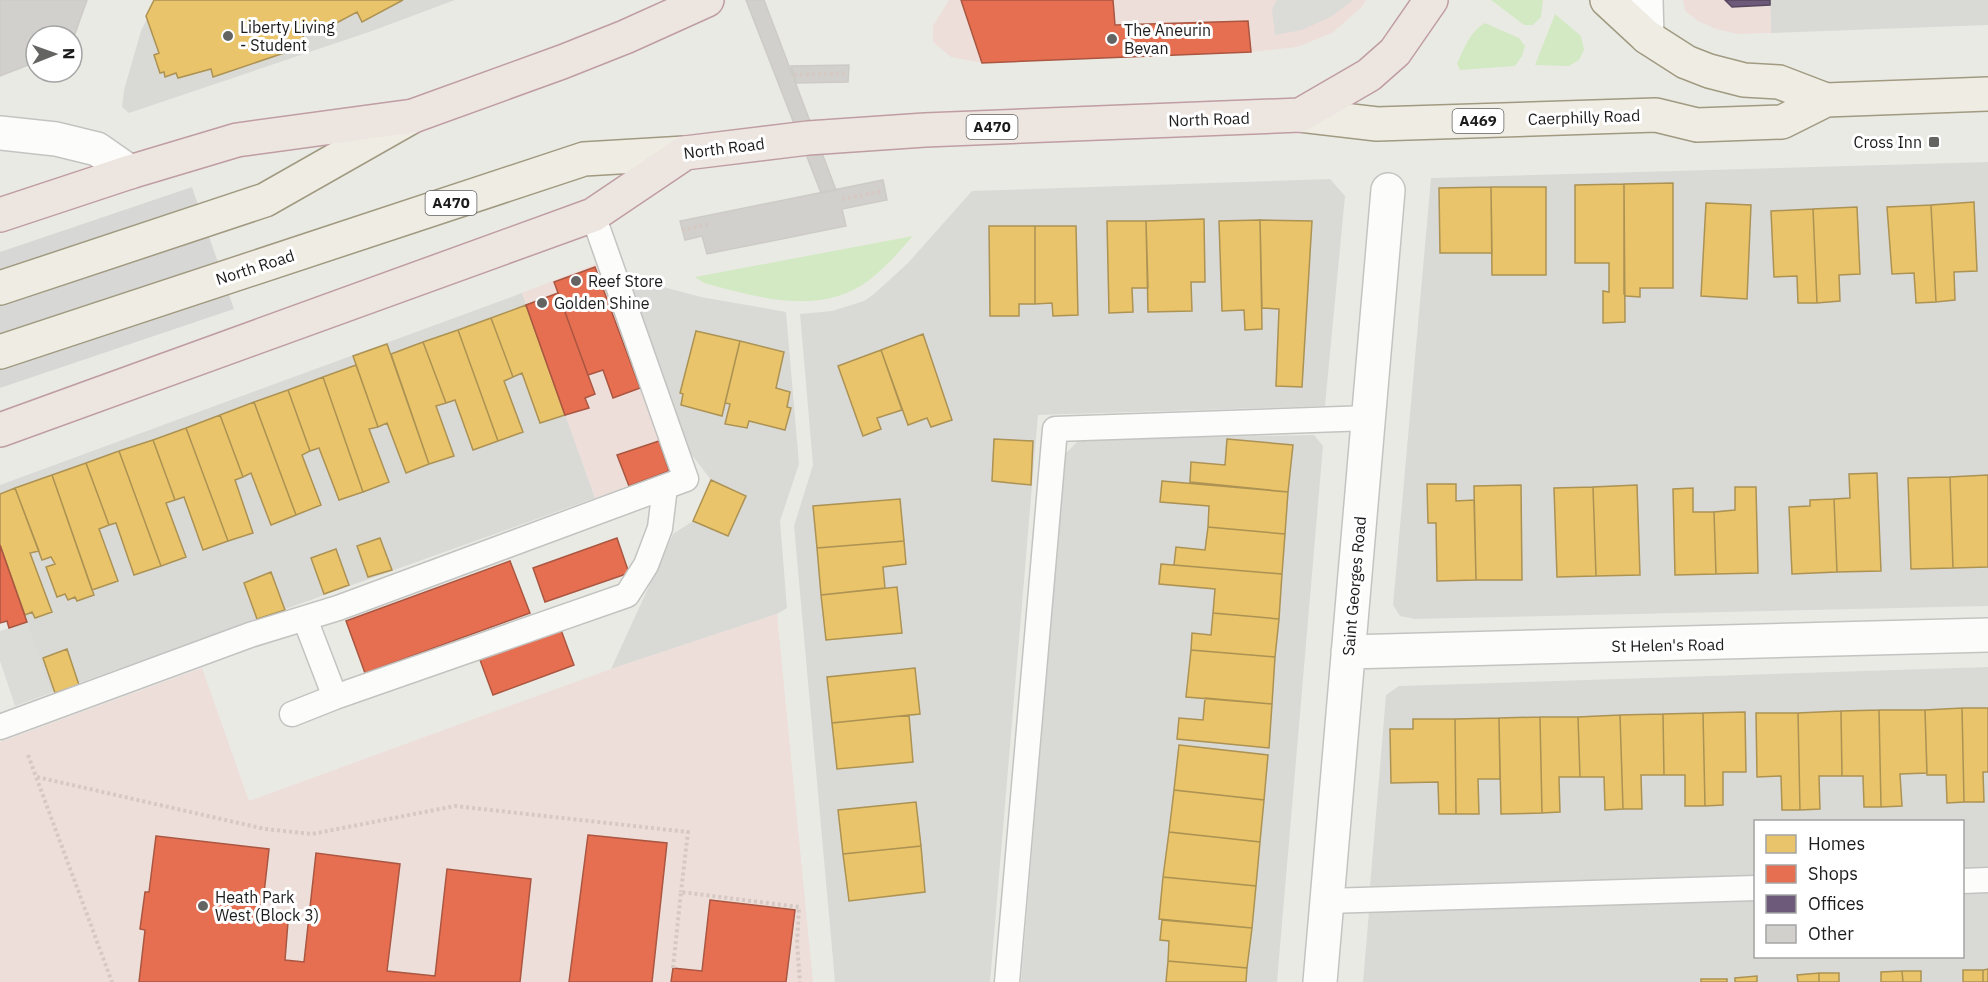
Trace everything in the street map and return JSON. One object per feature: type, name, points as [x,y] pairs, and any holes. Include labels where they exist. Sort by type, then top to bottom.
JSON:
[{"type":"highway","points":[[0,215],[237,140],[413,116],[615,41],[706,0]]},
{"type":"highway","name":"North Road","points":[[685,153],[808,138],[925,129],[1300,115],[1369,75],[1395,52],[1431,0]]},
{"type":"highway","points":[[0,430],[593,215],[685,153]]},
{"type":"main road","name":"Caerphilly Road","points":[[1607,0],[1647,37],[1686,62],[1744,80],[1779,82],[1826,100],[1988,94]]},
{"type":"main road","name":"Caerphilly Road","points":[[1300,115],[1377,124],[1656,115],[1696,125],[1708,125],[1782,122],[1826,100]]},
{"type":"main road","points":[[0,288],[265,200],[413,116]]},
{"type":"main road","name":"North Road","points":[[0,352],[584,159],[685,153]]},
{"type":"street","points":[[1646,0],[1647,37]]},
{"type":"street","points":[[0,133],[56,139],[97,149],[130,172]]},
{"type":"street","name":"Saint Georges Road","points":[[1320,982],[1388,190]]},
{"type":"street","name":"St Helen's Road","points":[[1348,652],[1988,635]]},
{"type":"lane","points":[[0,727],[250,635],[338,608],[686,479],[593,215]]},
{"type":"lane","points":[[1007,982],[1054,429],[1369,418]]},
{"type":"lane","points":[[292,714],[334,697],[627,595],[646,565],[660,528],[665,487]]},
{"type":"lane","points":[[305,619],[334,697]]},
{"type":"lane","points":[[1964,881],[1988,880]]},
{"type":"lane","points":[[1326,901],[1754,888]]},
{"type":"path","points":[[794,75],[848,73]]},
{"type":"path","points":[[842,198],[883,190]]},
{"type":"path","points":[[682,230],[708,225]]},
{"type":"path","points":[[24,746],[112,982]]},
{"type":"path","points":[[37,777],[265,829],[312,834],[455,806],[688,832],[673,968]]},
{"type":"path","points":[[681,892],[799,907],[797,943],[800,982]]},
{"type":"shaded area","name":"Liberty Living - Student","points":[[156,0],[455,0],[372,31],[129,113],[122,107],[124,90],[141,31]]},
{"type":"shaded area","points":[[949,0],[1366,0],[1361,8],[1332,33],[1297,47],[1251,52],[982,63],[951,57],[933,42],[933,26]]},
{"type":"shaded area","points":[[1277,0],[1353,0],[1332,16],[1302,30],[1275,35],[1272,9]]},
{"type":"shaded area","points":[[1683,0],[1770,0],[1771,33],[1737,34],[1716,29],[1698,21],[1685,11]]},
{"type":"shaded area","points":[[1770,0],[1988,0],[1988,25],[1771,33]]},
{"type":"shaded area","points":[[1988,162],[1988,606],[1415,619],[1400,616],[1393,605],[1431,178]]},
{"type":"shaded area","points":[[1330,179],[1345,196],[1325,406],[1038,415],[990,982],[835,982],[794,526],[813,465],[800,314],[832,311],[864,301],[874,294],[908,263],[972,191]]},
{"type":"shaded area","points":[[598,263],[669,471],[595,498],[522,293]]},
{"type":"shaded area","points":[[630,278],[701,297],[786,312],[799,464],[780,521],[787,608],[777,614],[611,669],[673,534],[693,521],[711,480],[689,451],[648,338]]},
{"type":"shaded area","points":[[522,293],[595,498],[51,693],[0,547],[0,485]]},
{"type":"shaded area","points":[[1314,435],[1323,446],[1277,982],[1021,982],[1065,454],[1080,439]]},
{"type":"shaded area","points":[[777,614],[813,982],[0,982],[0,742],[202,668],[249,801],[611,669]]},
{"type":"shaded area","points":[[27,622],[51,693],[15,706],[0,661],[0,631]]},
{"type":"shaded area","points":[[1988,667],[1988,870],[1964,870],[1964,820],[1754,820],[1754,877],[1370,886],[1386,695],[1399,686]]},
{"type":"shaded area","points":[[1988,893],[1988,982],[1363,982],[1369,912],[1754,900],[1754,958],[1964,958],[1964,894]]},
{"type":"green space","points":[[1491,0],[1543,0],[1541,17],[1533,25],[1524,25]]},
{"type":"green space","points":[[1555,14],[1581,36],[1584,50],[1579,60],[1569,66],[1535,65]]},
{"type":"green space","points":[[1485,23],[1519,38],[1525,46],[1522,56],[1515,66],[1460,70],[1457,64],[1465,47],[1476,30]]},
{"type":"green space","points":[[913,236],[868,281],[849,292],[829,298],[788,301],[766,298],[704,283],[695,277]]},
{"type":"pier","points":[[192,187],[234,309],[0,388],[0,252]]},
{"type":"building: Homes","name":"Liberty Living - Student","points":[[154,0],[403,0],[362,22],[357,12],[329,27],[327,23],[302,33],[304,39],[281,46],[284,53],[213,77],[211,69],[178,78],[176,73],[165,77],[164,72],[160,73],[154,55],[159,53],[146,16]]},
{"type":"building: Homes","points":[[1673,183],[1673,288],[1640,288],[1640,297],[1626,296],[1624,294],[1624,184]]},
{"type":"building: Homes","points":[[1624,184],[1625,322],[1603,323],[1603,291],[1609,292],[1609,263],[1575,263],[1575,185]]},
{"type":"building: Homes","points":[[1491,187],[1546,187],[1546,275],[1492,275]]},
{"type":"building: Homes","points":[[1491,187],[1492,253],[1440,253],[1439,188]]},
{"type":"building: Homes","points":[[1974,202],[1977,271],[1954,272],[1955,300],[1936,302],[1931,205]]},
{"type":"building: Homes","points":[[1706,203],[1751,205],[1747,299],[1701,296]]},
{"type":"building: Homes","points":[[1931,205],[1936,302],[1916,303],[1914,273],[1892,274],[1887,207]]},
{"type":"building: Homes","points":[[1857,207],[1860,274],[1839,275],[1840,301],[1817,303],[1813,209]]},
{"type":"building: Homes","points":[[1813,209],[1817,303],[1798,303],[1797,276],[1774,277],[1771,211]]},
{"type":"building: Homes","points":[[1204,219],[1205,282],[1191,282],[1192,311],[1148,312],[1146,221]]},
{"type":"building: Homes","points":[[1260,220],[1312,221],[1302,387],[1276,386],[1279,309],[1262,308]]},
{"type":"building: Homes","points":[[1260,220],[1262,329],[1245,330],[1244,310],[1222,311],[1219,221]]},
{"type":"building: Homes","points":[[1107,221],[1146,221],[1148,288],[1132,288],[1133,312],[1109,313]]},
{"type":"building: Homes","points":[[989,226],[1035,226],[1035,304],[1019,304],[1019,316],[990,316]]},
{"type":"building: Homes","points":[[1035,226],[1076,226],[1078,315],[1053,316],[1052,303],[1035,304]]},
{"type":"building: Homes","points":[[526,305],[565,415],[540,423],[522,373],[513,377],[491,318]]},
{"type":"building: Homes","points":[[491,318],[513,377],[504,381],[523,432],[498,441],[458,330]]},
{"type":"building: Homes","points":[[458,330],[498,441],[473,450],[455,400],[446,403],[423,342]]},
{"type":"building: Homes","points":[[696,331],[740,341],[722,416],[681,405],[683,394],[680,393]]},
{"type":"building: Homes","points":[[923,334],[952,420],[931,427],[927,418],[908,425],[881,350]]},
{"type":"building: Homes","points":[[740,341],[784,352],[776,388],[790,392],[787,407],[791,408],[785,430],[749,421],[747,428],[725,424],[730,404],[725,403]]},
{"type":"building: Homes","points":[[423,342],[446,403],[436,406],[454,456],[429,464],[391,354]]},
{"type":"building: Homes","points":[[387,344],[429,464],[406,473],[387,423],[378,427],[353,356]]},
{"type":"building: Homes","points":[[881,350],[902,410],[877,418],[881,429],[863,436],[838,366]]},
{"type":"building: Homes","points":[[356,365],[378,427],[369,429],[389,482],[363,492],[323,377]]},
{"type":"building: Homes","points":[[323,377],[363,492],[339,500],[319,448],[310,451],[288,390]]},
{"type":"building: Homes","points":[[288,390],[310,451],[302,455],[321,505],[296,515],[254,402]]},
{"type":"building: Homes","points":[[254,402],[296,515],[271,525],[251,473],[243,477],[220,415]]},
{"type":"building: Homes","points":[[220,415],[243,477],[235,480],[253,533],[228,541],[186,428]]},
{"type":"building: Homes","points":[[186,428],[228,541],[203,550],[184,497],[175,500],[153,440]]},
{"type":"building: Homes","points":[[994,439],[1033,441],[1031,485],[992,481]]},
{"type":"building: Homes","points":[[1227,439],[1293,445],[1288,492],[1190,482],[1191,462],[1225,465]]},
{"type":"building: Homes","points":[[153,440],[175,500],[166,503],[186,557],[161,566],[119,451]]},
{"type":"building: Homes","points":[[119,451],[161,566],[134,575],[116,523],[109,525],[86,463]]},
{"type":"building: Homes","points":[[86,463],[109,525],[99,529],[118,581],[92,590],[52,475]]},
{"type":"building: Homes","points":[[1877,473],[1881,571],[1837,572],[1834,499],[1850,498],[1849,474]]},
{"type":"building: Homes","points":[[52,475],[94,595],[77,601],[75,597],[68,600],[65,594],[57,597],[46,567],[55,564],[51,557],[42,560],[15,488]]},
{"type":"building: Homes","points":[[1988,475],[1988,567],[1953,568],[1950,477]]},
{"type":"building: Homes","points":[[1950,477],[1953,568],[1911,569],[1908,478]]},
{"type":"building: Homes","points":[[711,480],[746,496],[728,536],[693,521]]},
{"type":"building: Homes","points":[[1162,481],[1288,492],[1285,534],[1208,527],[1209,506],[1160,502]]},
{"type":"building: Homes","points":[[1427,484],[1456,484],[1456,501],[1474,500],[1476,580],[1437,581],[1436,523],[1428,523]]},
{"type":"building: Homes","points":[[1521,485],[1522,580],[1476,580],[1474,486]]},
{"type":"building: Homes","points":[[1637,485],[1640,575],[1596,576],[1593,487]]},
{"type":"building: Homes","points":[[1593,487],[1596,576],[1557,577],[1554,488]]},
{"type":"building: Homes","points":[[1735,487],[1756,487],[1758,573],[1716,574],[1714,512],[1735,510]]},
{"type":"building: Homes","points":[[15,488],[39,551],[30,553],[52,612],[35,618],[32,612],[25,615],[0,545],[0,494]]},
{"type":"building: Homes","points":[[1693,488],[1693,512],[1714,512],[1716,574],[1675,575],[1673,489]]},
{"type":"building: Homes","points":[[900,499],[904,541],[817,548],[813,506]]},
{"type":"building: Homes","points":[[1834,499],[1837,572],[1792,574],[1789,507],[1810,506],[1810,500]]},
{"type":"building: Homes","points":[[1208,527],[1285,534],[1282,574],[1174,565],[1176,547],[1205,550]]},
{"type":"building: Homes","points":[[380,538],[392,570],[368,577],[357,546]]},
{"type":"building: Homes","points":[[904,541],[906,564],[883,567],[885,588],[821,595],[817,548]]},
{"type":"building: Homes","points":[[336,549],[349,585],[324,594],[311,558]]},
{"type":"building: Homes","points":[[1161,564],[1282,574],[1279,619],[1213,613],[1215,589],[1159,584]]},
{"type":"building: Homes","points":[[271,572],[285,610],[257,619],[244,583]]},
{"type":"building: Homes","points":[[897,587],[902,633],[826,640],[821,595]]},
{"type":"building: Homes","points":[[1213,613],[1279,619],[1275,657],[1191,650],[1192,633],[1211,635]]},
{"type":"building: Homes","points":[[67,649],[79,685],[55,693],[43,658]]},
{"type":"building: Homes","points":[[1191,650],[1275,657],[1272,704],[1186,697]]},
{"type":"building: Homes","points":[[915,668],[920,714],[832,723],[827,677]]},
{"type":"building: Homes","points":[[1205,698],[1272,704],[1269,748],[1177,739],[1179,718],[1203,720]]},
{"type":"building: Homes","points":[[1962,708],[1988,708],[1988,772],[1983,772],[1984,802],[1964,802]]},
{"type":"building: Homes","points":[[1962,708],[1964,802],[1947,803],[1946,775],[1927,775],[1925,710]]},
{"type":"building: Homes","points":[[1879,710],[1925,710],[1927,773],[1900,774],[1902,806],[1881,807]]},
{"type":"building: Homes","points":[[1879,710],[1881,807],[1864,807],[1863,776],[1842,776],[1841,711]]},
{"type":"building: Homes","points":[[1841,711],[1842,776],[1819,776],[1820,809],[1800,810],[1798,713]]},
{"type":"building: Homes","points":[[1745,712],[1746,772],[1723,772],[1723,805],[1705,806],[1703,713]]},
{"type":"building: Homes","points":[[1703,713],[1705,806],[1685,806],[1685,775],[1664,775],[1663,714]]},
{"type":"building: Homes","points":[[1756,713],[1798,713],[1800,810],[1782,810],[1781,776],[1757,777]]},
{"type":"building: Homes","points":[[1663,714],[1664,775],[1641,775],[1642,809],[1623,809],[1620,715]]},
{"type":"building: Homes","points":[[909,715],[913,762],[837,769],[832,723]]},
{"type":"building: Homes","points":[[1620,715],[1623,809],[1605,810],[1604,777],[1580,777],[1578,717]]},
{"type":"building: Homes","points":[[1540,717],[1578,717],[1580,777],[1559,777],[1560,812],[1542,813]]},
{"type":"building: Homes","points":[[1540,717],[1542,813],[1501,814],[1499,718]]},
{"type":"building: Homes","points":[[1499,718],[1500,779],[1478,779],[1479,814],[1456,814],[1455,719]]},
{"type":"building: Homes","points":[[1413,719],[1455,719],[1456,814],[1439,814],[1438,782],[1391,783],[1390,729],[1413,729]]},
{"type":"building: Homes","points":[[1179,745],[1268,755],[1264,800],[1174,790]]},
{"type":"building: Homes","points":[[1174,790],[1264,800],[1260,842],[1169,832]]},
{"type":"building: Homes","points":[[916,802],[921,846],[843,854],[838,810]]},
{"type":"building: Homes","points":[[1169,832],[1260,842],[1256,886],[1163,877]]},
{"type":"building: Homes","points":[[921,846],[925,892],[849,901],[843,854]]},
{"type":"building: Homes","points":[[1163,877],[1256,886],[1252,928],[1159,919]]},
{"type":"building: Homes","points":[[1162,920],[1252,928],[1247,968],[1168,961],[1169,941],[1160,940]]},
{"type":"building: Homes","points":[[1168,961],[1247,968],[1246,982],[1166,982]]},
{"type":"building: Homes","points":[[1988,969],[1988,982],[1983,982],[1983,970]]},
{"type":"building: Homes","points":[[1963,970],[1983,970],[1983,982],[1963,982]]},
{"type":"building: Homes","points":[[1902,971],[1903,982],[1881,982],[1881,972]]},
{"type":"building: Homes","points":[[1902,971],[1921,971],[1921,982],[1903,982]]},
{"type":"building: Homes","points":[[1819,973],[1819,982],[1798,982],[1797,975]]},
{"type":"building: Homes","points":[[1819,973],[1839,973],[1839,982],[1819,982]]},
{"type":"building: Homes","points":[[1757,976],[1757,982],[1735,982],[1735,978]]},
{"type":"building: Homes","points":[[1701,979],[1727,979],[1727,982],[1701,982]]},
{"type":"building: Shops","name":"The Aneurin Bevan","points":[[961,0],[1113,0],[1115,25],[1248,21],[1251,52],[982,63]]},
{"type":"building: Shops","points":[[595,267],[640,388],[613,398],[603,370],[588,375],[554,282]]},
{"type":"building: Shops","points":[[558,293],[595,394],[585,398],[589,408],[565,415],[526,305]]},
{"type":"building: Shops","points":[[659,441],[669,471],[629,486],[617,455]]},
{"type":"building: Shops","points":[[617,538],[629,573],[545,602],[533,568]]},
{"type":"building: Shops","points":[[0,545],[27,622],[9,628],[7,621],[0,623]]},
{"type":"building: Shops","points":[[510,561],[530,613],[365,673],[346,621]]},
{"type":"building: Shops","points":[[561,630],[574,665],[493,695],[480,660]]},
{"type":"building: Shops","points":[[588,835],[667,843],[652,982],[569,982]]},
{"type":"building: Shops","name":"Heath Park West (Block 3)","points":[[156,836],[269,849],[261,920],[288,922],[285,960],[304,962],[316,853],[400,864],[387,971],[435,976],[447,869],[531,879],[520,982],[139,982],[145,930],[140,929],[145,892],[149,892]]},
{"type":"building: Shops","points":[[710,900],[795,910],[786,982],[671,982],[673,968],[702,971]]},
{"type":"building: Offices","points":[[1725,0],[1770,0],[1770,5],[1732,7]]},
{"type":"building: Other","points":[[0,0],[87,0],[78,24],[24,24],[24,67],[0,76]]},
{"type":"building: Other","points":[[746,0],[764,0],[836,190],[821,193]]},
{"type":"building: Other","points":[[849,65],[848,82],[796,83],[791,66]]},
{"type":"building: Other","points":[[883,180],[887,200],[842,209],[846,226],[707,254],[702,236],[685,240],[680,221]]},
{"type":"place","name":"Liberty Living - Student","points":[[228,36]]},
{"type":"place","name":"The Aneurin Bevan","points":[[1112,39]]},
{"type":"place","name":"Cross Inn","points":[[1934,142]]},
{"type":"place","name":"Reef Store","points":[[576,281]]},
{"type":"place","name":"Golden Shine","points":[[542,303]]},
{"type":"place","name":"Heath Park West (Block 3)","points":[[203,906]]}]
